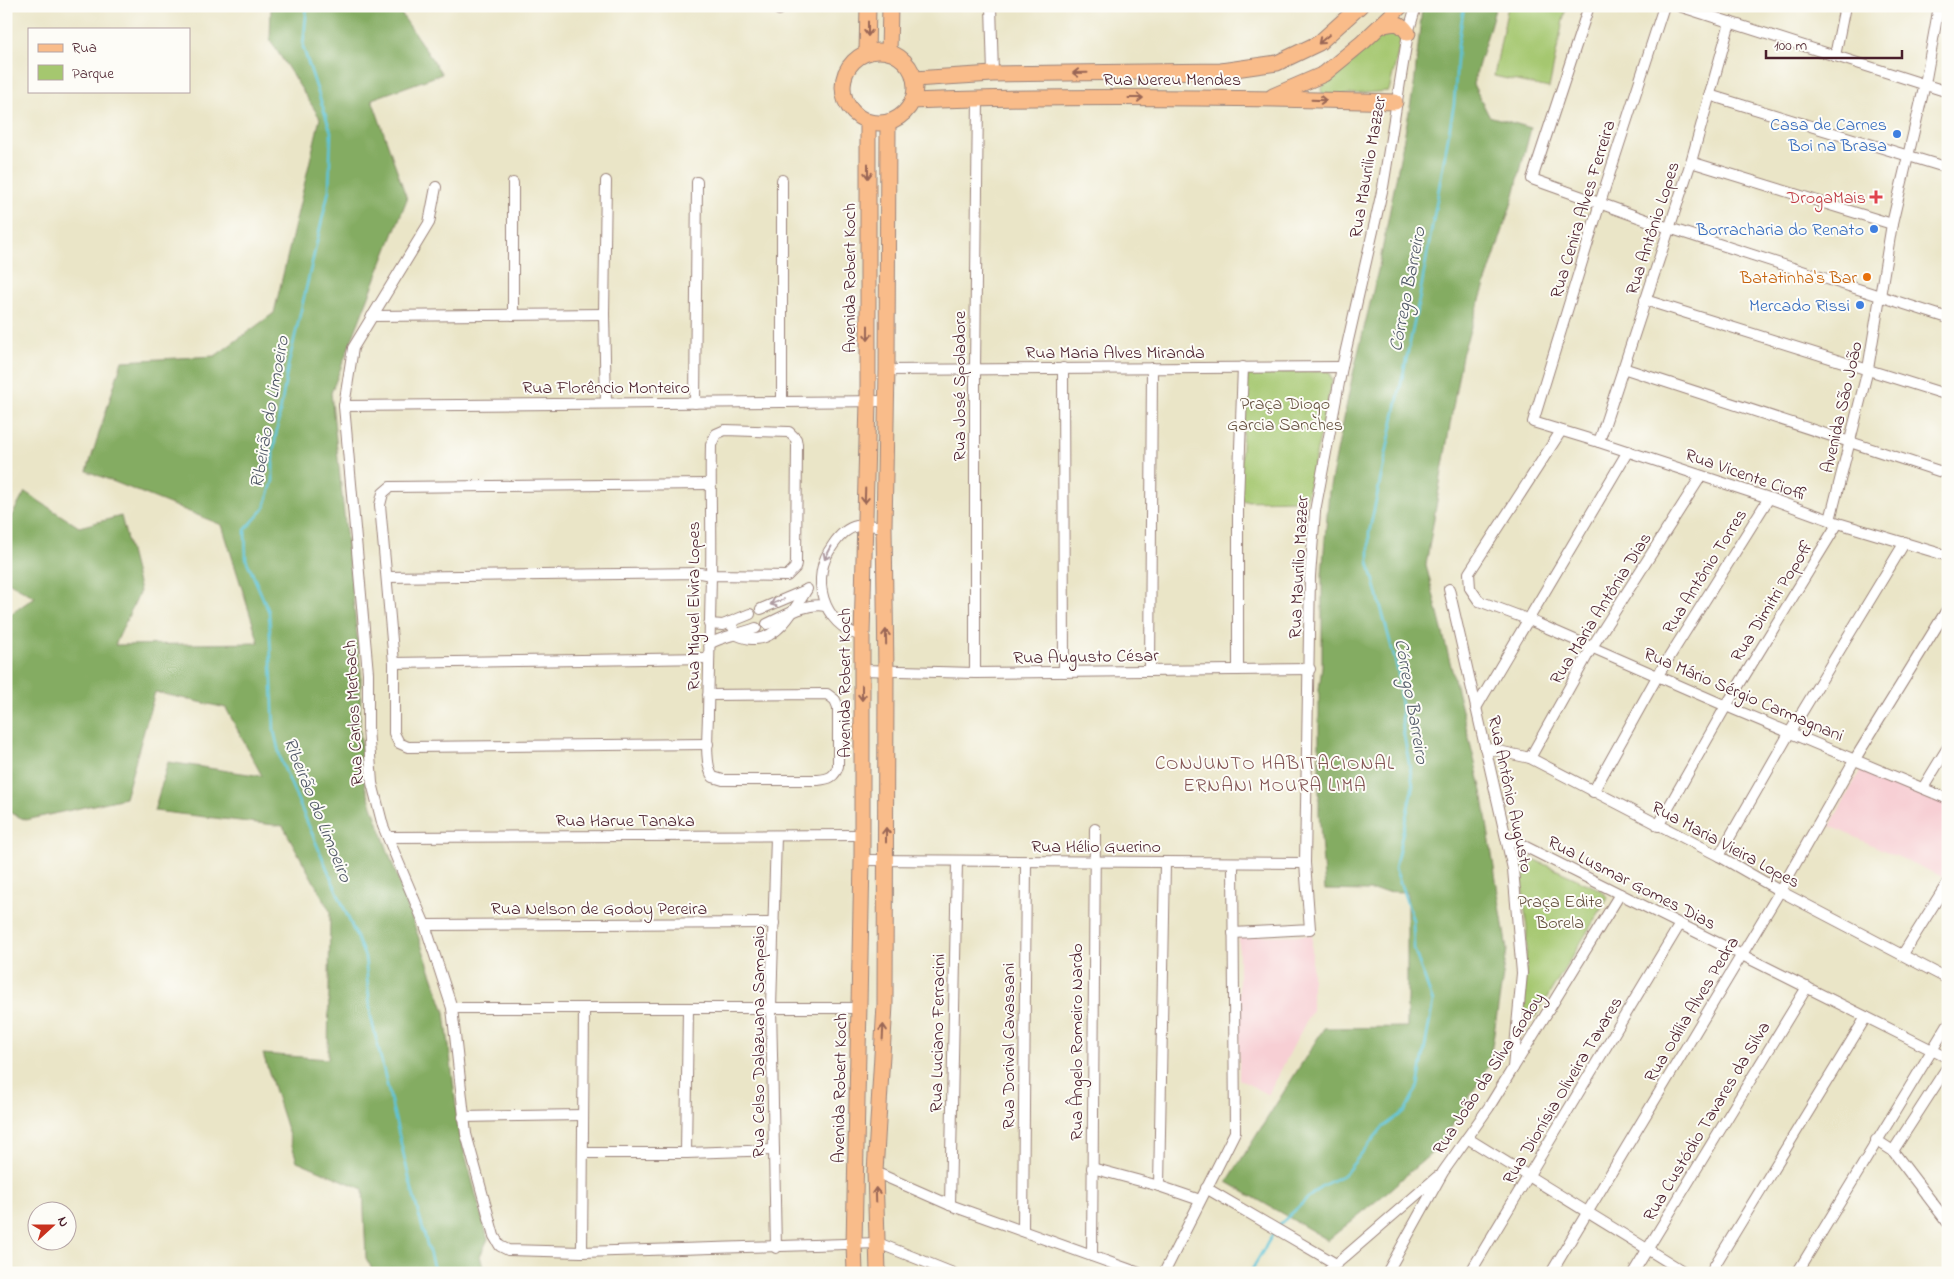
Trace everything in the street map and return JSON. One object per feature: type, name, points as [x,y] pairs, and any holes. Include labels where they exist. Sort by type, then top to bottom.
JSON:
[{"type":"main road","points":[[867,53],[868,6]]},
{"type":"main road","points":[[889,52],[890,6]]},
{"type":"main road","name":"Rua Nereu Mendes","points":[[914,79],[993,74],[1221,71],[1277,63],[1320,43],[1360,6]]},
{"type":"main road","name":"Rua Nereu Mendes","points":[[912,101],[978,98],[1270,98],[1324,74],[1363,42],[1401,6]]},
{"type":"main road","points":[[1380,26],[1394,23],[1402,25],[1408,33]]},
{"type":"main road","points":[[889,52],[905,62],[914,79],[915,90],[912,101],[906,111],[898,118],[878,124],[868,122],[858,117],[844,99],[842,87],[844,76],[849,66],[857,58],[867,53],[889,52]]},
{"type":"main road","points":[[1032,98],[1053,95],[1059,92],[1061,88],[1059,79],[1048,73]]},
{"type":"main road","points":[[1270,98],[1395,102]]},
{"type":"main road","name":"Avenida Robert Koch","points":[[855,1273],[854,1244],[863,835],[862,636],[868,401],[868,122]]},
{"type":"main road","points":[[878,1273],[875,1172],[885,1005],[886,672],[884,527],[888,122]]},
{"type":"street","points":[[991,6],[993,74]]},
{"type":"street","name":"Rua Maurilio Mazzer","points":[[1233,933],[1310,929],[1306,863],[1310,576],[1315,511],[1342,367],[1382,187],[1408,33],[1416,6]]},
{"type":"street","points":[[1589,6],[1532,179],[1669,228],[1948,318]]},
{"type":"street","name":"Rua Cenira Alves Ferreira","points":[[1534,422],[1600,203],[1664,6]]},
{"type":"street","points":[[1680,6],[1948,92]]},
{"type":"street","points":[[1835,56],[1845,6]]},
{"type":"street","name":"Avenida São João","points":[[1834,522],[1850,443],[1868,369],[1892,224],[1925,84],[1938,6]]},
{"type":"street","name":"Rua Antônio Lopes","points":[[1599,442],[1691,162],[1730,22]]},
{"type":"street","points":[[1709,95],[1948,168]]},
{"type":"street","name":"Rua José Spoladore","points":[[975,673],[975,369],[978,98]]},
{"type":"street","points":[[1691,162],[1892,224]]},
{"type":"street","points":[[782,180],[782,402]]},
{"type":"street","points":[[606,181],[604,314],[606,403]]},
{"type":"street","points":[[695,403],[697,182]]},
{"type":"street","points":[[513,183],[513,315]]},
{"type":"street","name":"Rua Carlos Merbach","points":[[436,187],[429,223],[353,348],[344,406],[368,673],[368,728],[371,776],[377,805],[388,837],[425,925],[452,1008],[463,1117],[468,1145],[497,1242],[504,1249],[508,1250],[582,1252],[776,1248],[878,1243]]},
{"type":"street","points":[[1645,300],[1948,395]]},
{"type":"street","points":[[372,316],[604,314]]},
{"type":"street","points":[[1238,670],[1238,501],[1243,367]]},
{"type":"street","name":"Rua Maria Alves Miranda","points":[[887,370],[1342,367]]},
{"type":"street","points":[[1063,368],[1064,672]]},
{"type":"street","points":[[1150,671],[1152,368]]},
{"type":"street","points":[[1623,368],[1948,474]]},
{"type":"street","name":"Rua Florêncio Monteiro","points":[[344,406],[886,402]]},
{"type":"street","name":"Rua Vicente Cioffi","points":[[1534,422],[1628,451],[1769,498],[1834,522],[1948,556]]},
{"type":"street","name":"Rua Miguel Elvira Lopes","points":[[708,694],[823,693],[831,696],[838,707],[838,766],[835,774],[829,778],[818,780],[723,780],[714,777],[708,767],[708,694],[709,624],[711,576],[711,445],[716,434],[725,430],[784,430],[793,435],[797,445],[796,563],[791,574],[783,577],[711,576]]},
{"type":"street","name":"Rua Mário Sérgio Carmagnani","points":[[1561,430],[1469,573],[1470,588],[1479,601],[1592,647],[1726,706],[1948,799]]},
{"type":"street","points":[[1476,708],[1628,451]]},
{"type":"street","name":"Rua Maria Antônia Dias","points":[[1530,758],[1592,647],[1701,476]]},
{"type":"street","points":[[708,744],[408,748],[399,742],[394,733],[394,663],[380,505],[381,496],[386,490],[395,487],[710,484]]},
{"type":"street","name":"Rua Antônio Torres","points":[[1593,792],[1658,675],[1769,498]]},
{"type":"street","name":"Rua Dimitri Popoff","points":[[1658,826],[1834,522]]},
{"type":"street","points":[[862,636],[848,630],[825,606],[821,591],[820,575],[828,551],[837,538],[856,526],[884,527]]},
{"type":"street","points":[[1719,856],[1790,732],[1905,542]]},
{"type":"street","points":[[387,577],[700,574],[711,576]]},
{"type":"street","points":[[730,622],[737,635],[749,639],[760,638],[776,630],[793,613],[808,589],[820,575]]},
{"type":"street","points":[[761,609],[808,589]]},
{"type":"street","name":"Rua Antônio Augusto","points":[[1449,589],[1513,869],[1522,973],[1513,1068]]},
{"type":"street","points":[[767,624],[811,605],[825,606]]},
{"type":"street","name":"Rua Odília Alves Pedra","points":[[1551,1273],[1780,891],[1855,759],[1948,608]]},
{"type":"street","points":[[709,624],[720,626],[750,614]]},
{"type":"street","points":[[709,644],[721,638],[737,635],[756,628]]},
{"type":"street","points":[[394,663],[709,658]]},
{"type":"street","name":"Rua Augusto César","points":[[862,670],[975,673],[1310,669]]},
{"type":"street","points":[[1923,788],[1948,747]]},
{"type":"street","name":"Rua Maria Vieira Lopes","points":[[1485,748],[1530,758],[1719,856],[1780,891],[1948,979]]},
{"type":"street","name":"Rua Ângelo Romeiro Nardo","points":[[1092,1256],[1093,862],[1095,829]]},
{"type":"street","name":"Rua Harue Tanaka","points":[[388,837],[863,835]]},
{"type":"street","name":"Rua Celso Dalazuana Sampaio","points":[[776,836],[772,1007],[776,1248]]},
{"type":"street","name":"Rua Lusmar Gomes Dias","points":[[1506,837],[1948,1058]]},
{"type":"street","name":"Rua Hélio Guerino","points":[[862,860],[1306,863]]},
{"type":"street","name":"Rua Luciano Ferracini","points":[[950,1205],[957,861]]},
{"type":"street","name":"Rua Dorival Cavassani","points":[[1023,1231],[1026,862]]},
{"type":"street","points":[[1159,1186],[1165,862]]},
{"type":"street","points":[[1164,1273],[1235,1132],[1233,863]]},
{"type":"street","points":[[1903,954],[1948,882]]},
{"type":"street","name":"Rua João da Silva Godoy","points":[[1387,1273],[1443,1172],[1489,1107],[1620,894]]},
{"type":"street","name":"Rua Nelson de Godoy Pereira","points":[[425,925],[774,923]]},
{"type":"street","name":"Rua Dionísia Oliveira Tavares","points":[[1470,1273],[1680,924]]},
{"type":"street","name":"Rua Custódio Tavares da Silva","points":[[1633,1273],[1807,987]]},
{"type":"street","points":[[452,1008],[859,1008]]},
{"type":"street","points":[[582,1252],[584,1008]]},
{"type":"street","points":[[686,1153],[688,1008]]},
{"type":"street","points":[[1710,1273],[1866,1017]]},
{"type":"street","points":[[1797,1273],[1948,1024]]},
{"type":"street","points":[[1892,1151],[1948,1066]]},
{"type":"street","points":[[463,1117],[583,1115]]},
{"type":"street","points":[[1467,1138],[1686,1273]]},
{"type":"street","points":[[1876,1140],[1892,1151],[1948,1222]]},
{"type":"street","points":[[583,1153],[686,1153],[774,1150]]},
{"type":"street","points":[[1092,1168],[1159,1186],[1200,1200]]},
{"type":"street","points":[[875,1172],[950,1205],[1139,1273]]},
{"type":"street","points":[[1326,1273],[1443,1172]]},
{"type":"street","points":[[1206,1188],[1336,1264]]},
{"type":"street","points":[[878,1243],[953,1273]]},
{"type":"shaded area","points":[[1861,769],[1948,804],[1948,875],[1945,878],[1830,826]]},
{"type":"shaded area","points":[[1312,935],[1312,1010],[1268,1095],[1239,1079],[1239,936]]},
{"type":"green space","points":[[271,6],[396,6],[442,74],[372,99],[407,199],[331,393],[361,672],[360,730],[365,786],[445,1012],[459,1132],[488,1239],[480,1256],[485,1273],[374,1273],[366,1258],[363,1189],[297,1161],[263,1054],[328,1059],[330,911],[283,826],[154,811],[168,762],[262,776],[226,708],[155,692],[125,798],[26,820],[6,811],[6,617],[35,597],[6,581],[6,526],[25,492],[79,527],[121,516],[140,591],[115,645],[259,643],[222,525],[87,471],[122,361],[215,356],[274,313],[320,118],[270,40]]},
{"type":"green space","points":[[1496,6],[1473,84],[1489,116],[1531,128],[1513,199],[1462,355],[1426,565],[1482,791],[1507,950],[1489,1065],[1440,1146],[1328,1240],[1227,1182],[1324,1028],[1407,1027],[1407,892],[1325,890],[1319,813],[1319,689],[1322,666],[1322,575],[1329,491],[1352,378],[1379,266],[1414,86],[1422,7]]},
{"type":"green space","points":[[1508,6],[1566,6],[1549,88],[1494,76]]},
{"type":"green space","points":[[1388,27],[1403,31],[1389,91],[1328,96],[1322,93],[1321,89],[1324,84],[1346,68]]},
{"type":"green space","name":"Praça Diogo Garcia Sanches","points":[[1329,371],[1332,382],[1306,500],[1238,501],[1247,373]]},
{"type":"green space","name":"Praça Edite Borela","points":[[1524,855],[1601,890],[1608,898],[1535,1017],[1526,1014],[1524,1009],[1527,929],[1519,858]]},
{"type":"waterway","name":"Ribeirão do Limoeiro","points":[[307,6],[303,47],[331,132],[329,190],[288,366],[273,453],[273,481],[264,509],[245,530],[246,559],[269,612],[274,731],[281,761],[365,957],[371,1017],[412,1190],[435,1273]]},
{"type":"waterway","name":"Córrego Barreiro","points":[[1277,1227],[1320,1187],[1345,1174],[1382,1128],[1405,1111],[1418,1086],[1433,1002],[1414,949],[1413,920],[1395,868],[1413,785],[1403,730],[1398,672],[1369,562],[1369,533],[1419,300],[1454,104],[1458,45],[1464,6]]},
{"type":"waterway","name":"Córrego Barreiro","points":[[1250,1273],[1274,1232]]},
{"type":"place","name":"Casa de Carnes Boi na Brasa","points":[[1897,134]]},
{"type":"place","name":"DrogaMais","points":[[1876,197]]},
{"type":"place","name":"Borracharia do Renato","points":[[1874,229]]},
{"type":"place","name":"Batatinha's Bar","points":[[1867,277]]},
{"type":"place","name":"Mercado Rissi","points":[[1860,305]]},
{"type":"district","name":"CONJUNTO HABITACIONAL ERNANI MOURA LIMA","points":[[1275,773]]}]
